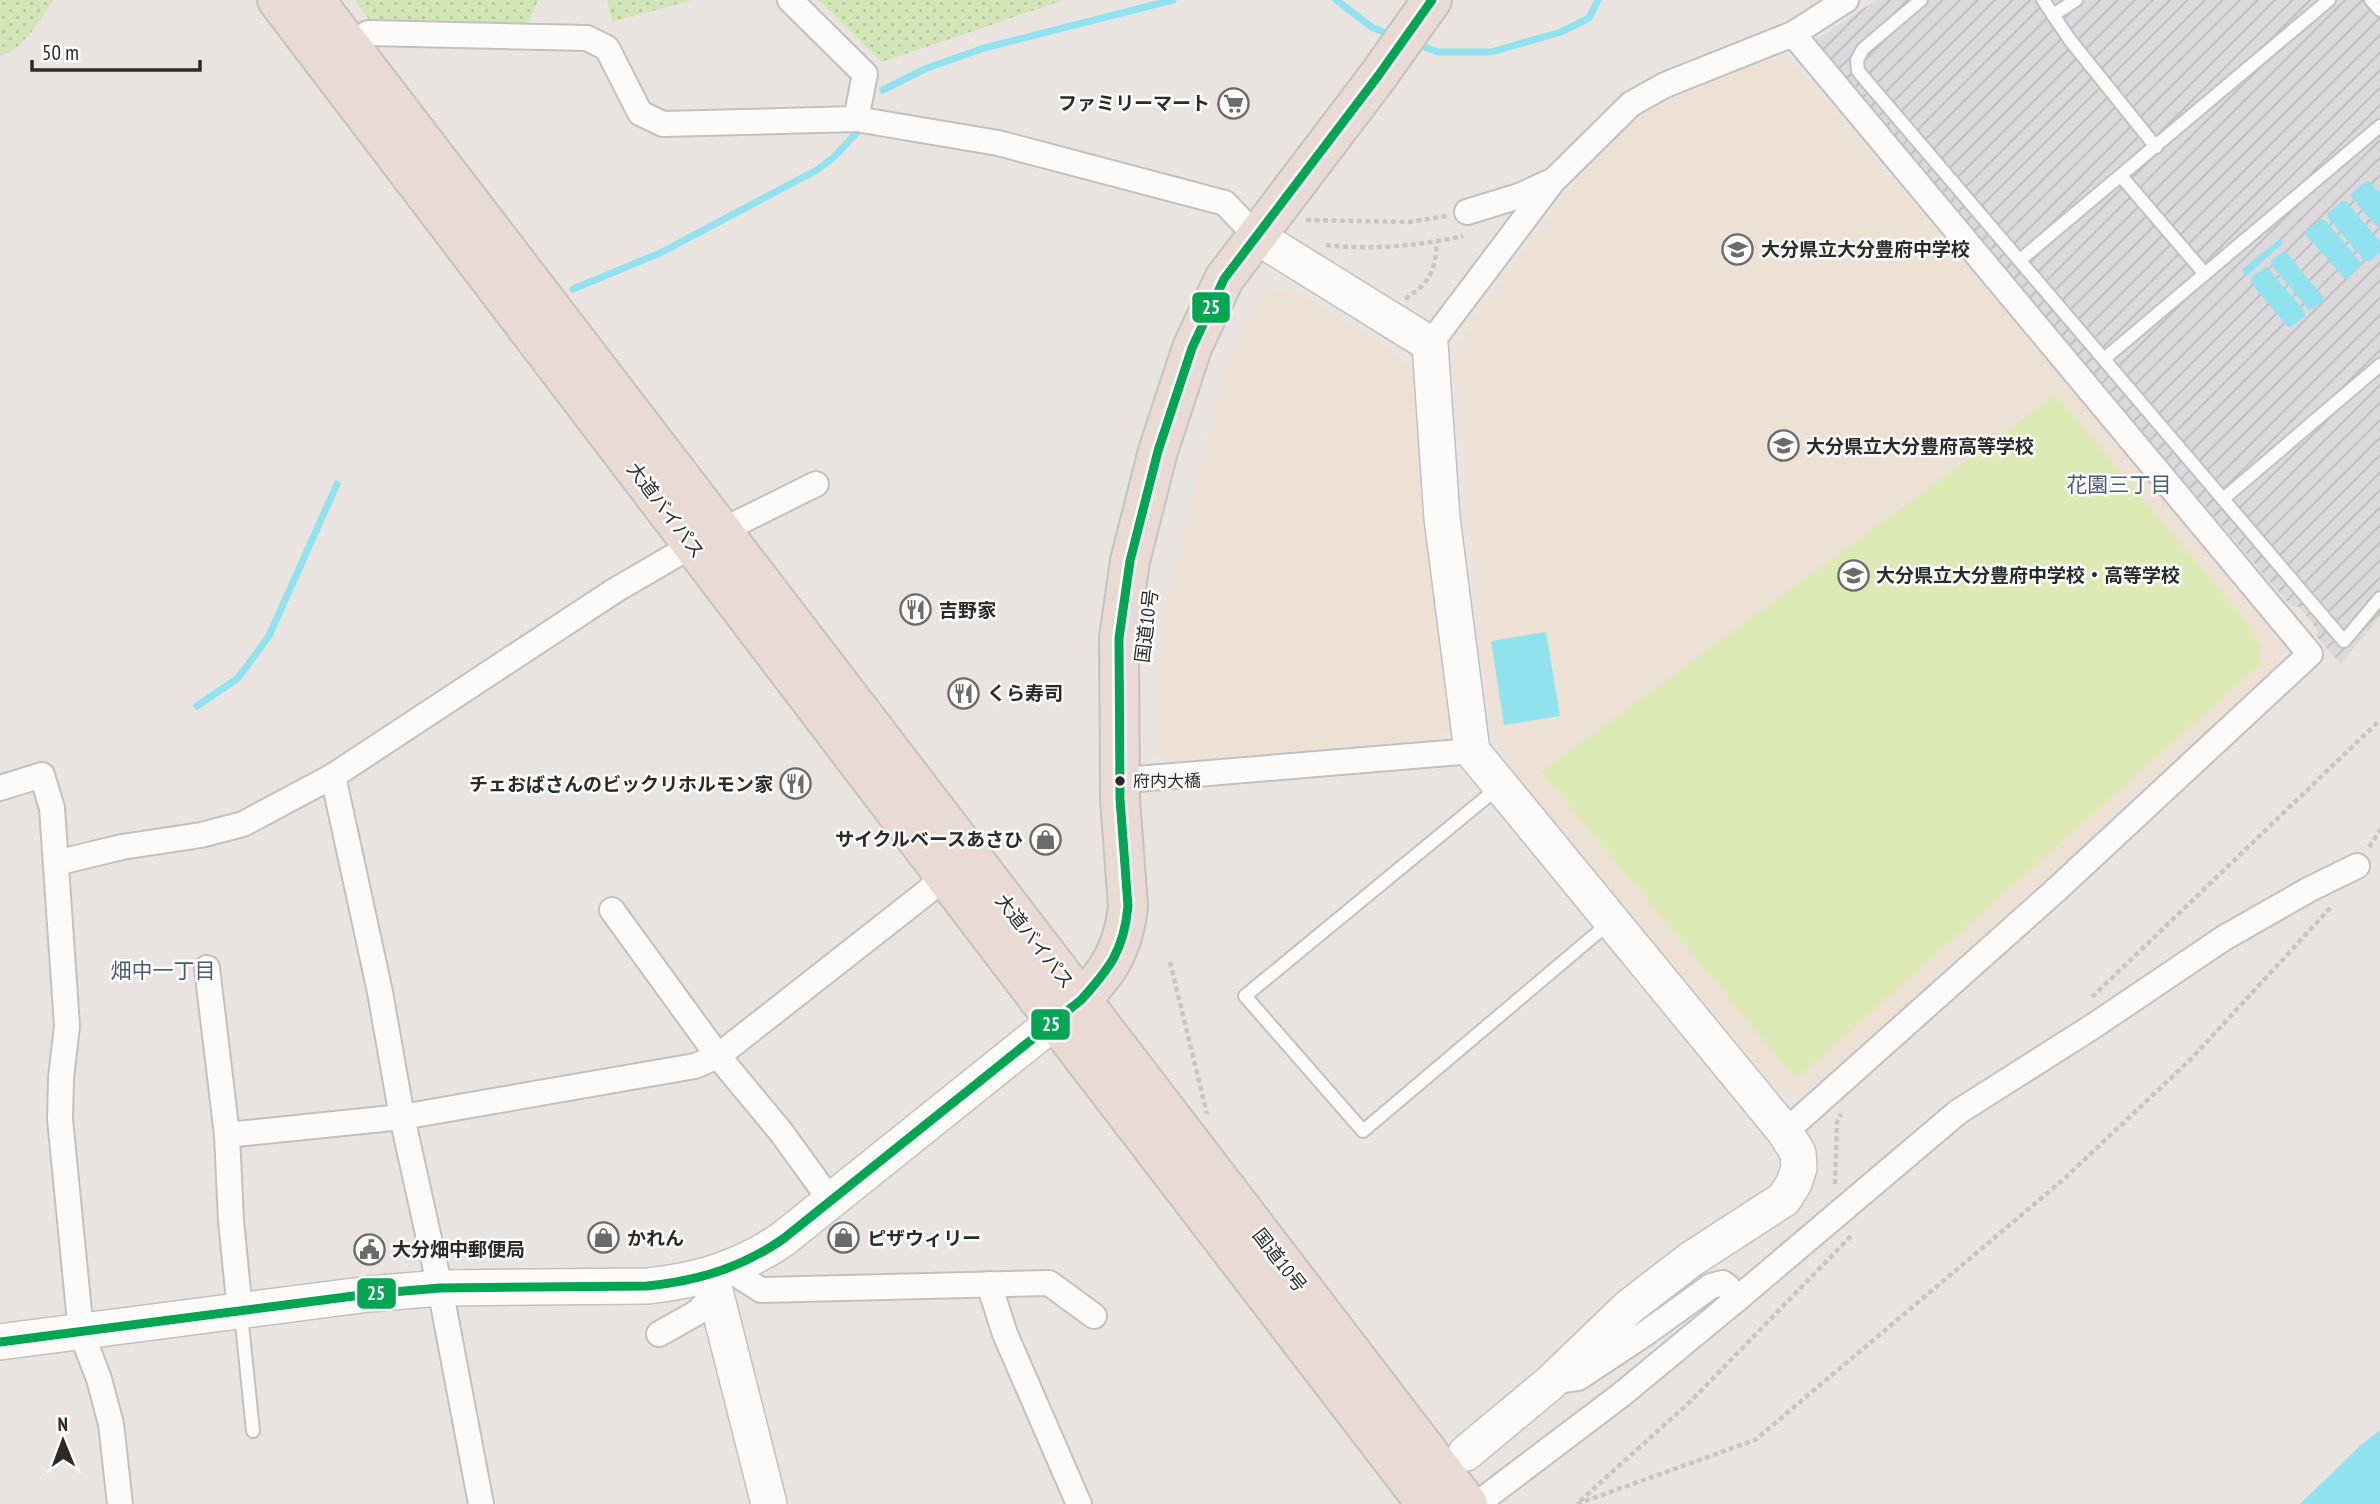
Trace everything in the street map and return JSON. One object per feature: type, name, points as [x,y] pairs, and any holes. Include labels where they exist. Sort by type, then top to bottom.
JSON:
[{"type":"highway","name":"大道バイパス","points":[[277,0],[707,538],[1076,1012]]},
{"type":"highway","name":"大道バイパス","points":[[315,0],[707,538],[944,875],[1076,1012]]},
{"type":"highway","name":"国道10号","points":[[1076,1012],[1114,961],[1128,915],[1125,839],[1120,799],[1119,638],[1130,561],[1158,451],[1192,348],[1224,279],[1378,76],[1429,3]]},
{"type":"highway","name":"国道10号","points":[[1076,1012],[1131,967],[1140,937],[1142,900],[1137,779],[1141,640],[1154,564],[1205,366],[1239,288],[1256,236]]},
{"type":"highway","name":"国道10号","points":[[1076,1012],[1426,1504]]},
{"type":"highway","name":"国道10号","points":[[1076,1012],[1468,1504]]},
{"type":"street","points":[[790,0],[865,74],[856,119]]},
{"type":"street","points":[[1466,1453],[1550,1383],[1629,1307],[1690,1259],[1784,1199],[1794,1183],[1798,1153],[1785,1132],[1472,751],[1442,518],[1430,344],[1553,181],[1631,104],[1665,85],[1793,34],[1846,0]]},
{"type":"street","points":[[350,47],[368,33],[587,38],[607,48],[640,113],[663,124],[856,119],[998,143],[1225,203],[1256,236],[1430,344]]},
{"type":"street","points":[[1785,1132],[2056,890],[2310,654],[1793,34]]},
{"type":"street","points":[[1467,223],[1553,181]]},
{"type":"street","points":[[56,863],[122,847],[201,835],[243,824],[332,776],[614,591],[707,538],[816,484]]},
{"type":"street","points":[[1137,779],[1472,751]]},
{"type":"street","points":[[0,788],[42,775],[52,808],[67,1026],[60,1119],[81,1332],[99,1379],[111,1424],[120,1504]]},
{"type":"street","points":[[332,776],[380,992],[402,1117],[440,1288],[481,1504]]},
{"type":"street","points":[[1477,1504],[1621,1395],[1958,1112],[2092,1027],[2224,937],[2357,866]]},
{"type":"street","points":[[227,1135],[402,1117],[695,1066],[718,1056],[927,892],[944,875]]},
{"type":"street","points":[[612,910],[718,1056],[781,1132],[831,1200]]},
{"type":"street","points":[[207,968],[227,1135],[231,1221],[240,1311]]},
{"type":"street","points":[[659,1334],[698,1312],[718,1279],[766,1251],[1076,1012]]},
{"type":"street","points":[[0,1342],[369,1294],[440,1288],[647,1286],[718,1279],[761,1290],[1049,1283],[1094,1316]]},
{"type":"street","points":[[718,1279],[769,1504]]},
{"type":"street","points":[[1550,1383],[1578,1378],[1711,1286],[1723,1283],[1736,1300]]},
{"type":"street","points":[[989,1284],[1005,1334],[1079,1504]]},
{"type":"lane","points":[[1921,0],[1863,49],[1857,60],[1858,71],[2344,641],[2380,598]]},
{"type":"lane","points":[[2043,0],[2070,40],[2156,147]]},
{"type":"lane","points":[[2053,15],[2076,0]]},
{"type":"lane","points":[[2020,260],[2329,0]]},
{"type":"lane","points":[[2371,0],[2380,10]]},
{"type":"lane","points":[[2104,359],[2380,126]]},
{"type":"lane","points":[[2121,176],[2205,274]]},
{"type":"lane","points":[[2223,499],[2380,365]]},
{"type":"lane","points":[[1501,786],[1245,996],[1363,1132],[1612,920]]},
{"type":"lane","points":[[240,1311],[253,1431]]},
{"type":"path","points":[[1302,218],[1327,222],[1467,223]]},
{"type":"path","points":[[1320,244],[1366,247],[1437,242],[1467,223]]},
{"type":"path","points":[[1403,300],[1425,285],[1434,268],[1437,242]]},
{"type":"path","points":[[2091,998],[2380,720]]},
{"type":"path","points":[[1577,1504],[1755,1440],[2064,1179],[2191,1059],[2331,908],[2380,830]]},
{"type":"path","points":[[1170,962],[1209,1122]]},
{"type":"path","points":[[1577,1504],[1691,1401],[1869,1217],[1861,1195]]},
{"type":"shaded area","points":[[1876,0],[2380,0],[2380,617],[2341,664],[2317,637],[2317,629],[2299,607],[2291,606],[1893,142],[1814,41]]},
{"type":"shaded area","name":"大分県立大分豊府中学校・高等学校","points":[[1773,57],[1790,59],[2167,498],[2278,632],[2282,646],[2280,661],[2262,682],[1856,1056],[1850,1054],[1803,1095],[1777,1088],[1518,782],[1499,748],[1487,703],[1454,356],[1477,315],[1598,153],[1630,124],[1669,100]]},
{"type":"shaded area","points":[[1276,289],[1287,289],[1306,298],[1383,344],[1405,364],[1414,379],[1418,395],[1450,726],[1435,746],[1175,768],[1156,754],[1163,631],[1174,562],[1177,562],[1200,461],[1233,346],[1258,298]]},
{"type":"green space","points":[[0,0],[54,0],[24,40],[9,53],[0,56]]},
{"type":"green space","points":[[355,0],[538,0],[527,26],[370,21]]},
{"type":"green space","points":[[607,0],[692,0],[612,22]]},
{"type":"green space","points":[[819,0],[1064,0],[882,62]]},
{"type":"green space","points":[[2056,395],[2248,624],[2260,647],[2259,665],[1796,1079],[1541,772]]},
{"type":"water","points":[[2366,181],[2380,194],[2380,230],[2351,197]]},
{"type":"water","points":[[2342,201],[2346,201],[2380,242],[2380,252],[2370,261],[2365,261],[2328,218],[2327,214]]},
{"type":"water","points":[[2321,219],[2325,220],[2362,264],[2347,279],[2306,235],[2306,231]]},
{"type":"water","points":[[2280,239],[2283,243],[2248,275],[2244,275],[2242,269]]},
{"type":"water","points":[[2286,252],[2323,297],[2323,301],[2313,309],[2309,310],[2271,265],[2271,261]]},
{"type":"water","points":[[2265,267],[2305,312],[2305,316],[2291,327],[2288,327],[2251,283],[2251,278]]},
{"type":"water","points":[[1546,632],[1560,716],[1504,725],[1491,641]]},
{"type":"water","points":[[2380,1430],[2380,1504],[2300,1504],[2361,1445]]},
{"type":"waterway","points":[[883,90],[927,68],[984,48],[1173,0]]},
{"type":"waterway","points":[[1336,0],[1373,28],[1391,35]]},
{"type":"waterway","points":[[1416,44],[1438,52],[1491,52],[1561,32],[1589,18],[1598,0]]},
{"type":"waterway","points":[[573,289],[660,253],[817,170],[834,157],[859,130]]},
{"type":"waterway","points":[[197,706],[238,678],[269,636],[337,484]]},
{"type":"transit line","name":"25","points":[[0,1342],[369,1294],[440,1288],[647,1286],[718,1272],[751,1258],[783,1239],[1081,1000],[1114,958],[1126,921],[1128,906],[1120,799],[1119,638],[1130,561],[1158,451],[1192,348],[1224,279],[1378,76],[1432,0]]},
{"type":"place","name":"ファミリーマート","points":[[1233,103]]},
{"type":"place","name":"大分県立大分豊府中学校","points":[[1738,249]]},
{"type":"place","name":"大分県立大分豊府高等学校","points":[[1783,446]]},
{"type":"place","name":"大分県立大分豊府中学校・高等学校","points":[[1853,575]]},
{"type":"place","name":"吉野家","points":[[916,610]]},
{"type":"place","name":"くら寿司","points":[[964,693]]},
{"type":"place","name":"府内大橋","points":[[1120,781]]},
{"type":"place","name":"チェおばさんのビックリホルモン家","points":[[796,784]]},
{"type":"place","name":"サイクルベースあさひ","points":[[1046,839]]},
{"type":"place","name":"かれん","points":[[604,1238]]},
{"type":"place","name":"ピザウィリー","points":[[844,1238]]},
{"type":"place","name":"大分畑中郵便局","points":[[369,1249]]},
{"type":"district","name":"花園三丁目","points":[[2119,484]]},
{"type":"district","name":"畑中一丁目","points":[[163,970]]}]
